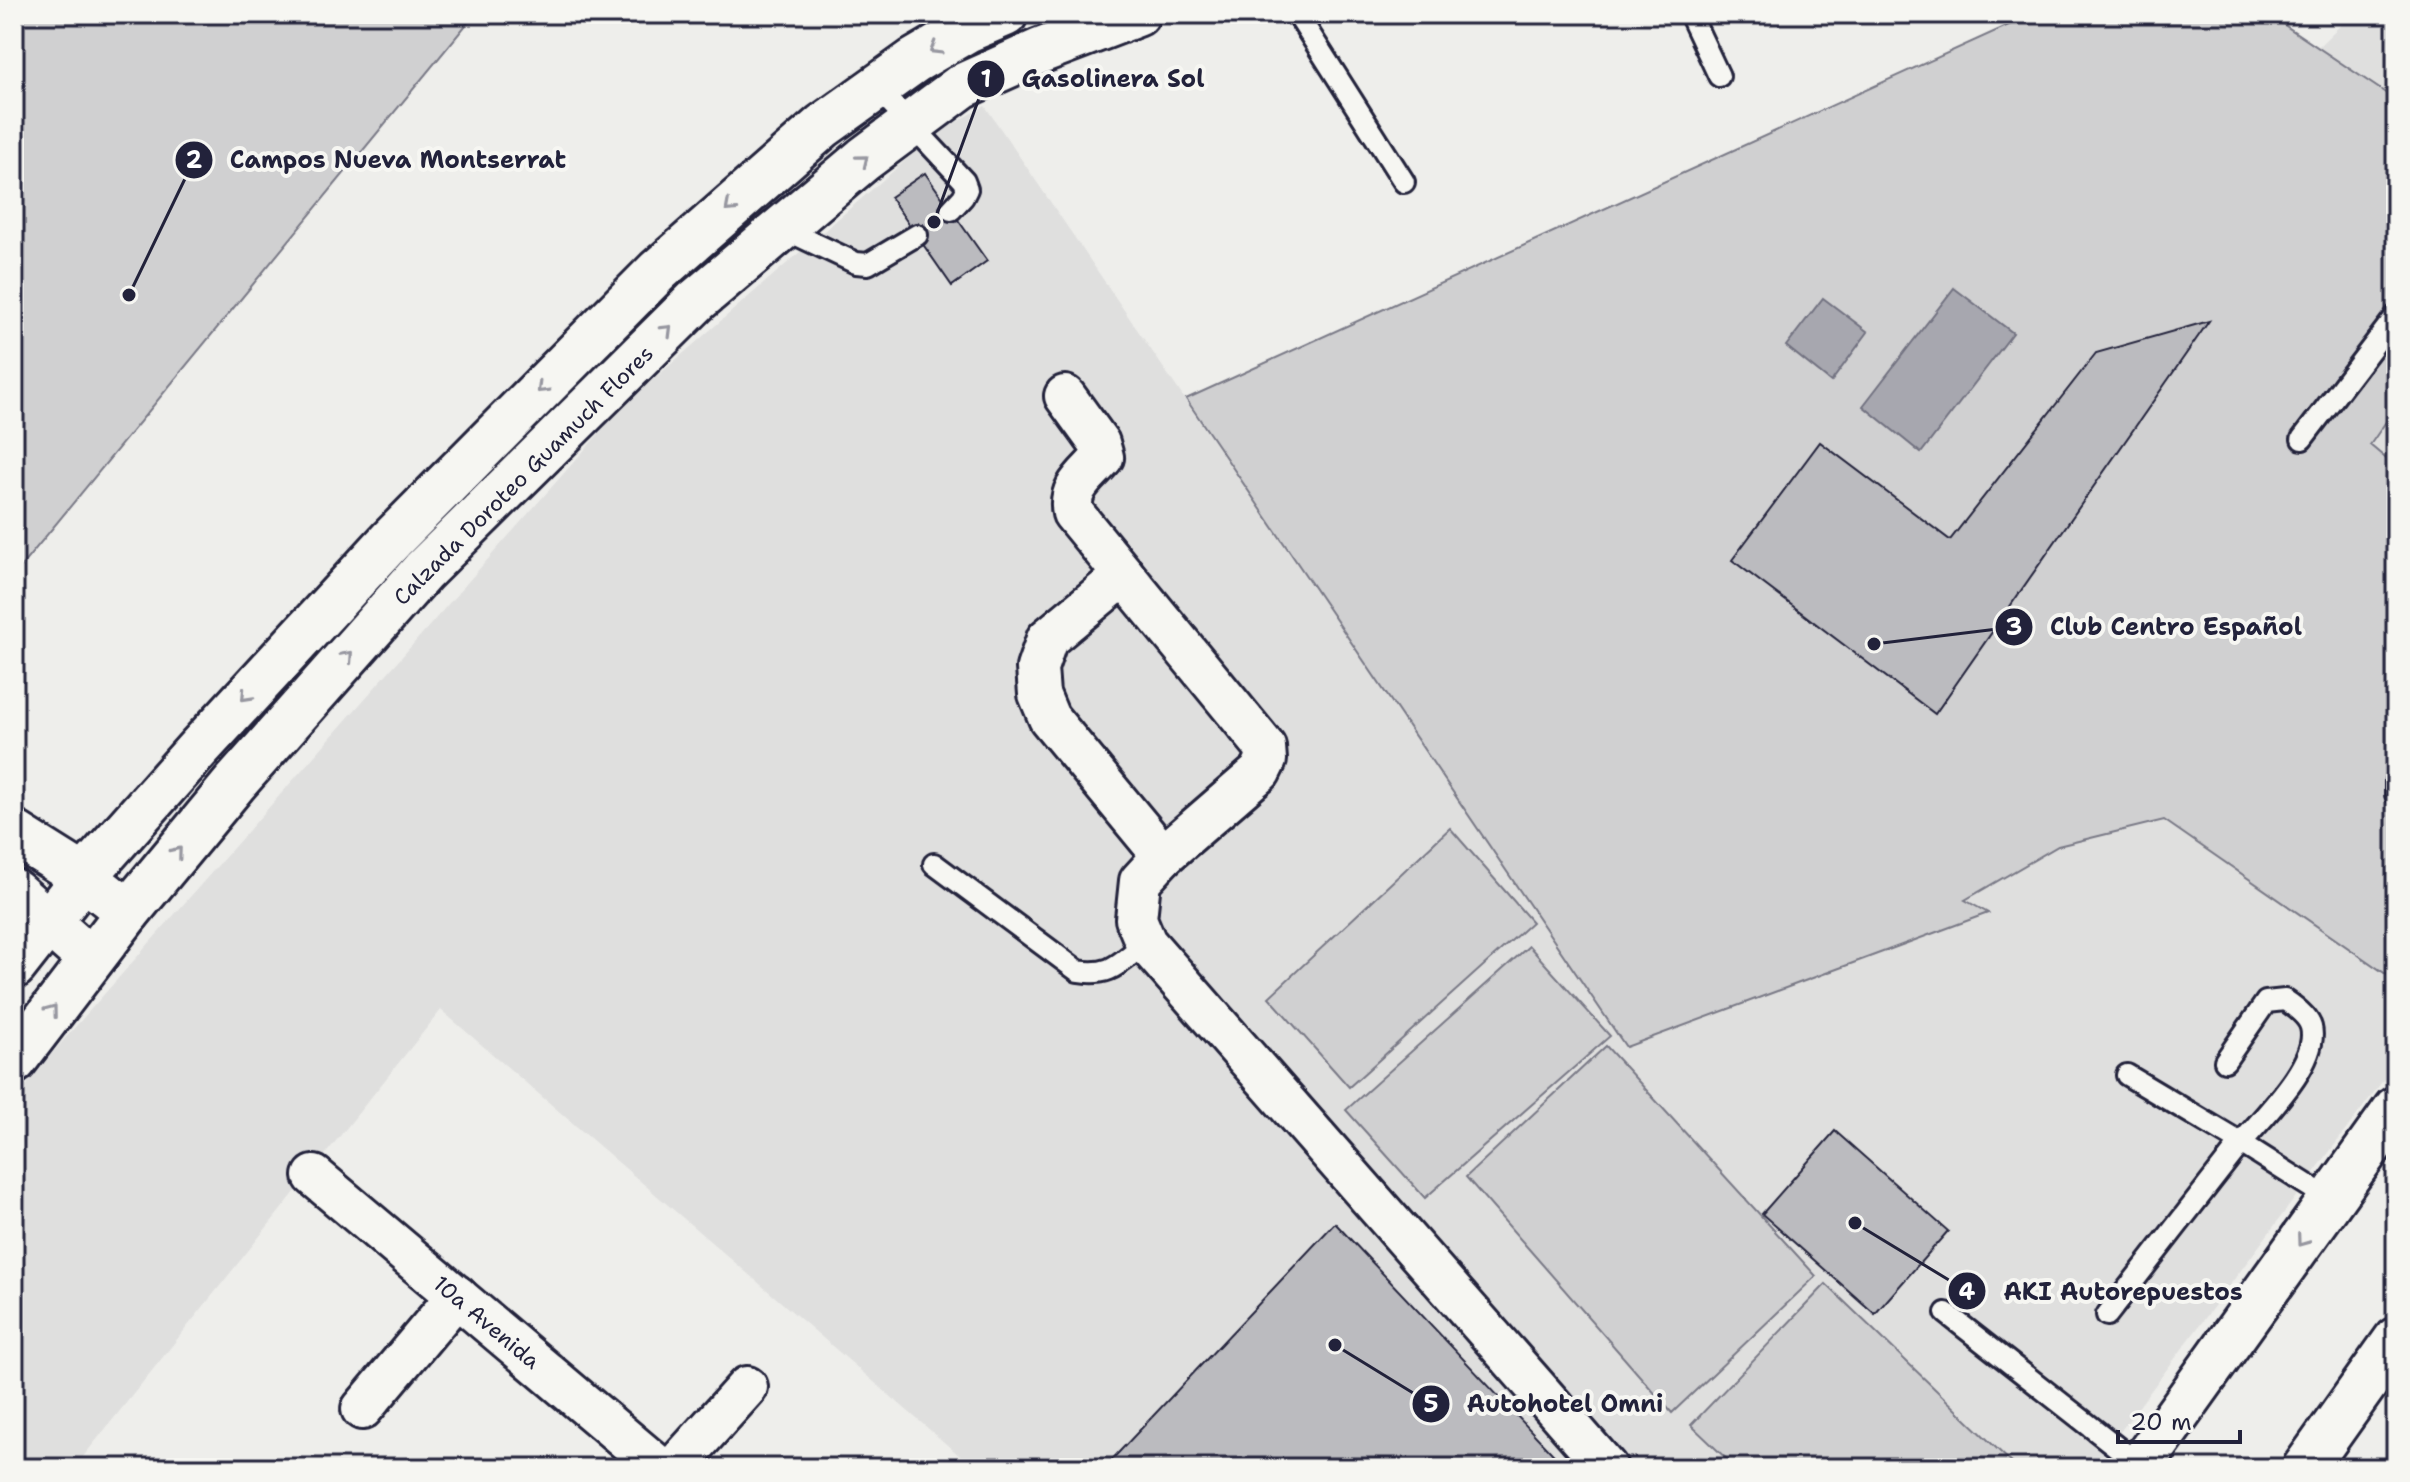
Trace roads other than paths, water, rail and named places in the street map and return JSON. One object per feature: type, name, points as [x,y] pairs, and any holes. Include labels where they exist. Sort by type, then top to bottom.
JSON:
[{"type":"main road","name":"Calzada Doroteo Guamuch Flores","points":[[14,966],[84,877],[392,539],[658,271],[823,126],[914,61],[967,30],[1005,14]]},
{"type":"main road","name":"Calzada Doroteo Guamuch Flores","points":[[14,1061],[90,959],[234,784],[423,571],[696,301],[909,123],[962,86],[1040,51],[1137,14]]},
{"type":"main road","points":[[695,239],[723,278]]},
{"type":"main road","points":[[14,833],[84,877],[128,912]]},
{"type":"main road","points":[[14,892],[90,959]]},
{"type":"main road","points":[[2140,1467],[2396,1109]]},
{"type":"main road","points":[[2305,1468],[2396,1340]]},
{"type":"street","points":[[1065,396],[1099,443],[1103,457],[1073,490],[1070,501],[1073,513],[1265,747],[1266,760],[1260,772],[1163,856],[1140,881],[1136,919],[1146,943],[1607,1468]]},
{"type":"street","points":[[1124,575],[1047,639],[1037,668],[1039,694],[1049,718],[1163,856]]},
{"type":"street","name":"10a Avenida","points":[[314,1176],[660,1468]]},
{"type":"street","points":[[362,1409],[457,1296]]},
{"type":"street","points":[[674,1468],[747,1387]]},
{"type":"lane","points":[[1297,14],[1404,182]]},
{"type":"lane","points":[[1690,14],[1719,76]]},
{"type":"lane","points":[[876,87],[964,181],[967,189],[951,210]]},
{"type":"lane","points":[[782,228],[856,263],[868,264],[917,235]]},
{"type":"lane","points":[[2302,439],[2396,316]]},
{"type":"lane","points":[[2396,781],[2396,794]]},
{"type":"lane","points":[[934,864],[1078,971],[1096,974],[1108,971],[1146,943]]},
{"type":"lane","points":[[2107,1315],[2283,1094],[2308,1056],[2312,1044],[2311,1024],[2285,1000],[2266,1002],[2225,1061]]},
{"type":"lane","points":[[2127,1075],[2331,1200]]},
{"type":"lane","points":[[1946,1313],[2140,1467]]},
{"type":"place","name":"Gasolinera Sol","points":[[934,222]]},
{"type":"place","name":"Campos Nueva Montserrat","points":[[129,295]]},
{"type":"place","name":"Club Centro Español","points":[[1874,644]]},
{"type":"place","name":"AKI Autorepuestos","points":[[1855,1223]]},
{"type":"place","name":"Autohotel Omni","points":[[1335,1345]]}]
